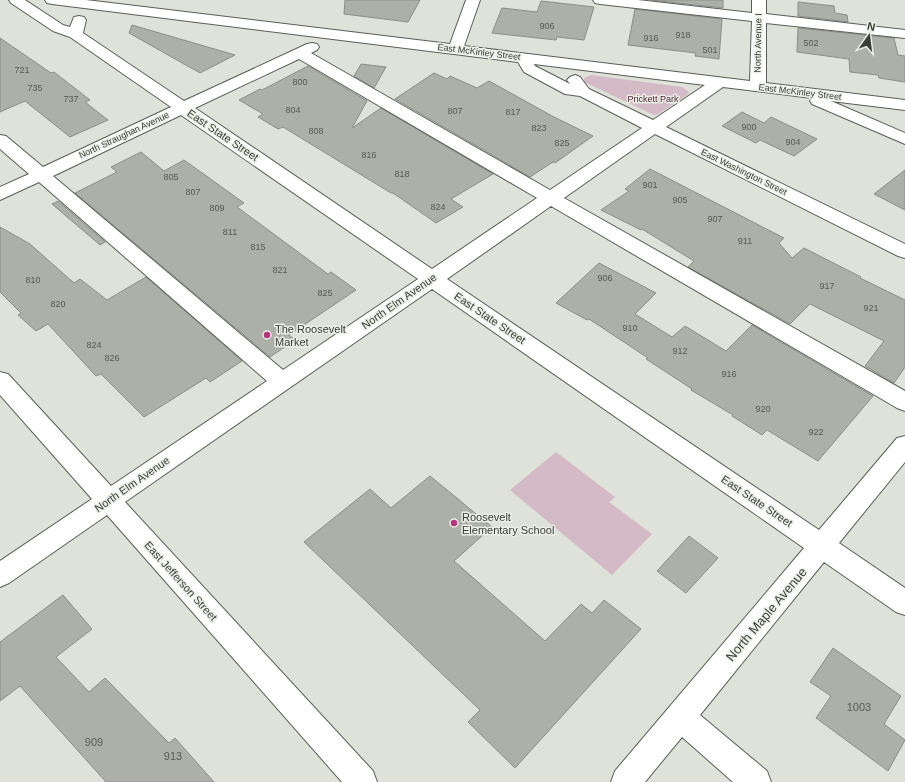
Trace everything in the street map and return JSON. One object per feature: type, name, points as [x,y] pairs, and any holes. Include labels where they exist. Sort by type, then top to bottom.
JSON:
[{"type":"street","name":"East State Street","points":[[16,0],[58,28],[76,34],[905,603]]},
{"type":"street","name":"East McKinley Street","points":[[52,0],[905,105]]},
{"type":"street","points":[[456,50],[473,0]]},
{"type":"street","points":[[600,0],[905,34]]},
{"type":"street","name":"North Avenue I","points":[[758,87],[759,0]]},
{"type":"street","points":[[179,16],[190,3]]},
{"type":"street","points":[[76,34],[77,23],[81,16],[92,5]]},
{"type":"street","name":"North Straughan Avenue","points":[[0,194],[336,35]]},
{"type":"street","points":[[300,53],[905,402]]},
{"type":"street","name":"East Washington Street","points":[[523,58],[529,69],[571,91],[583,92],[905,252]]},
{"type":"street","points":[[581,65],[574,78],[583,92]]},
{"type":"street","name":"North Elm Avenue","points":[[0,575],[720,82]]},
{"type":"street","points":[[797,91],[905,140]]},
{"type":"street","points":[[0,140],[282,381]]},
{"type":"street","name":"East Jefferson Street","points":[[0,380],[362,782]]},
{"type":"street","name":"North Maple Avenue","points":[[626,782],[905,445]]},
{"type":"street","points":[[680,717],[756,782]]},
{"type":"green space","name":"Prickett Park","points":[[591,75],[682,87],[689,92],[687,95],[658,114],[654,115],[584,82],[584,78]]},
{"type":"green space","points":[[556,452],[615,497],[609,502],[652,534],[612,575],[510,490]]},
{"type":"building","points":[[345,0],[420,0],[408,22],[344,14]]},
{"type":"building","points":[[651,0],[723,0],[723,8]]},
{"type":"building","points":[[541,1],[594,7],[584,40],[557,37],[556,40],[492,33],[502,8],[537,12]]},
{"type":"building","points":[[798,2],[834,6],[835,13],[847,15],[848,22],[798,16]]},
{"type":"building","points":[[635,9],[722,19],[719,59],[695,56],[696,53],[628,45]]},
{"type":"building","points":[[132,25],[235,55],[200,73],[129,33]]},
{"type":"building","points":[[798,28],[894,38],[898,55],[905,56],[905,82],[879,78],[878,75],[850,72],[849,59],[797,52]]},
{"type":"building","points":[[0,38],[51,73],[54,72],[90,100],[85,102],[108,120],[70,137],[25,101],[0,112]]},
{"type":"building","points":[[361,64],[386,67],[374,88],[354,76]]},
{"type":"building","points":[[308,66],[367,101],[352,128],[381,108],[493,174],[451,199],[463,207],[436,223],[393,193],[283,127],[278,129],[258,117],[263,114],[239,100]]},
{"type":"building","points":[[434,73],[447,79],[450,76],[477,88],[489,81],[554,117],[593,136],[555,163],[553,162],[530,177],[395,99]]},
{"type":"building","points":[[742,112],[764,123],[771,117],[817,139],[794,156],[760,140],[756,143],[722,126]]},
{"type":"building","points":[[141,152],[164,171],[184,160],[244,203],[237,207],[328,274],[331,272],[356,290],[289,335],[295,340],[270,357],[75,193],[117,172],[111,167]]},
{"type":"building","points":[[650,169],[784,238],[779,243],[792,258],[804,248],[905,300],[905,367],[894,383],[865,366],[884,341],[810,304],[790,324],[688,267],[694,261],[642,229],[641,230],[601,210],[629,191],[625,189]]},
{"type":"building","points":[[905,170],[905,210],[874,194]]},
{"type":"building","points":[[58,201],[105,242],[100,245],[52,204]]},
{"type":"building","points":[[0,227],[30,244],[74,283],[80,279],[107,300],[146,277],[242,361],[210,382],[206,378],[144,417],[101,374],[96,376],[48,324],[36,331],[18,315],[21,313],[0,292]]},
{"type":"building","points":[[599,263],[656,293],[635,314],[672,337],[685,326],[726,351],[752,325],[873,396],[818,461],[767,430],[762,435],[732,416],[733,415],[691,390],[692,389],[646,359],[648,358],[589,319],[587,320],[556,303]]},
{"type":"building","points":[[430,476],[492,527],[454,561],[545,641],[581,604],[592,613],[604,600],[641,629],[515,768],[468,722],[480,710],[304,542],[370,489],[391,508]]},
{"type":"building","points":[[689,536],[718,558],[686,593],[657,571]]},
{"type":"building","points":[[63,595],[92,629],[56,657],[89,692],[105,678],[169,743],[175,738],[214,782],[106,782],[20,686],[0,701],[0,642]]},
{"type":"building","points":[[833,648],[901,696],[884,724],[905,740],[888,771],[816,718],[831,696],[810,682]]},
{"type":"place","name":"The Roosevelt Market","points":[[267,335]]},
{"type":"place","name":"Roosevelt Elementary School","points":[[454,523]]}]
